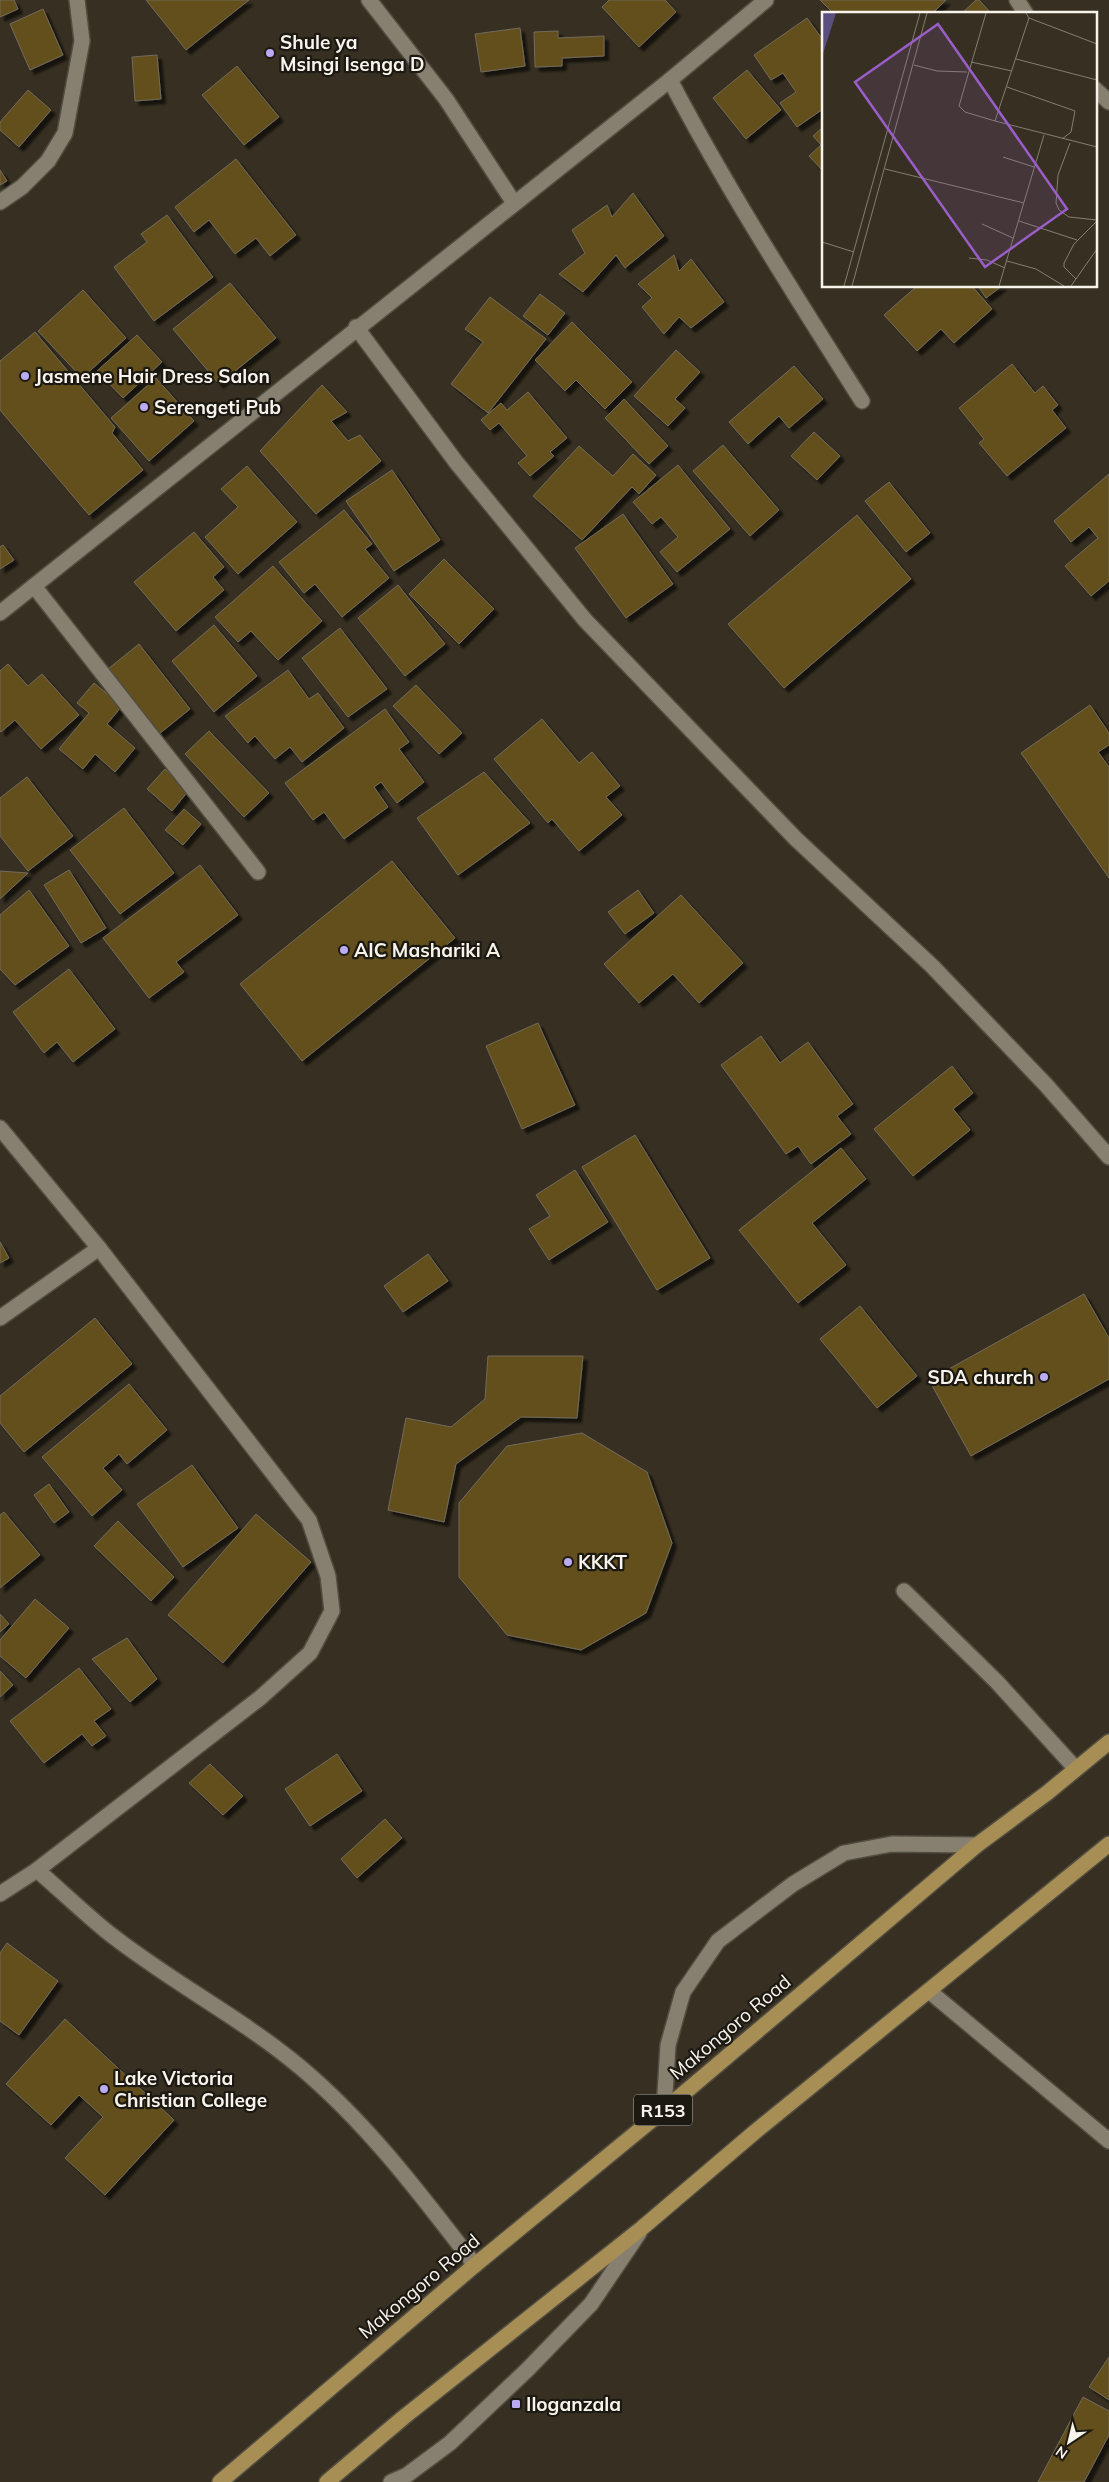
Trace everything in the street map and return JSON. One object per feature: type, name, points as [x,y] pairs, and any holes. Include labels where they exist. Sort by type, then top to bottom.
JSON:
[{"type":"main road","name":"Makongoro Road","points":[[220,2482],[475,2265],[664,2110],[977,1845],[1109,1742]]},
{"type":"main road","points":[[327,2482],[642,2228],[756,2131],[1109,1844]]},
{"type":"street","points":[[0,202],[22,187],[48,160],[65,132],[82,41],[77,0]]},
{"type":"street","points":[[369,0],[446,99],[514,203]]},
{"type":"street","points":[[0,613],[670,80],[766,0]]},
{"type":"street","points":[[1017,0],[1025,12]]},
{"type":"street","points":[[670,80],[711,158],[862,401]]},
{"type":"street","points":[[1096,90],[1109,102]]},
{"type":"street","points":[[356,328],[456,462],[585,620],[796,839],[932,966],[1046,1085],[1109,1157]]},
{"type":"street","points":[[34,586],[258,872]]},
{"type":"street","points":[[0,1128],[99,1248],[309,1520],[328,1576],[332,1611],[310,1653],[267,1691],[37,1870],[0,1894]]},
{"type":"street","points":[[0,1318],[99,1248]]},
{"type":"street","points":[[904,1591],[997,1682],[1076,1769]]},
{"type":"street","points":[[664,2110],[668,2046],[682,1992],[718,1941],[793,1884],[844,1853],[892,1844],[977,1845]]},
{"type":"street","points":[[37,1870],[106,1931],[243,2024],[300,2067],[355,2118],[397,2164],[475,2265]]},
{"type":"street","points":[[929,1991],[1109,2141]]},
{"type":"street","points":[[392,2482],[407,2475],[450,2443],[528,2369],[590,2304],[642,2228]]},
{"type":"building","points":[[0,0],[14,0],[18,9],[0,17]]},
{"type":"building","points":[[146,0],[249,0],[186,50]]},
{"type":"building","points":[[609,0],[665,0],[676,12],[639,47],[602,7]]},
{"type":"building","points":[[820,0],[946,0],[934,12],[832,12]]},
{"type":"building","points":[[976,0],[979,0],[990,12],[963,12]]},
{"type":"building","points":[[43,9],[63,55],[30,70],[10,24]]},
{"type":"building","points":[[807,18],[822,39],[822,110],[797,127],[780,103],[796,92],[783,73],[771,80],[754,55]]},
{"type":"building","points":[[520,28],[525,66],[481,72],[475,34]]},
{"type":"building","points":[[558,31],[558,38],[604,36],[604,56],[562,58],[562,66],[535,67],[534,32]]},
{"type":"building","points":[[157,55],[161,99],[135,101],[132,57]]},
{"type":"building","points":[[237,66],[279,117],[244,145],[202,95]]},
{"type":"building","points":[[747,70],[781,110],[746,139],[713,98]]},
{"type":"building","points":[[28,90],[51,110],[19,147],[0,130],[0,122]]},
{"type":"building","points":[[822,128],[822,170],[809,156],[821,145],[813,136]]},
{"type":"building","points":[[236,159],[296,235],[270,256],[256,238],[235,254],[209,220],[194,232],[175,207]]},
{"type":"building","points":[[0,170],[7,181],[0,185]]},
{"type":"building","points":[[633,193],[664,236],[625,268],[616,255],[583,292],[559,274],[585,253],[572,230],[607,205],[612,217]]},
{"type":"building","points":[[167,215],[213,277],[154,321],[114,267],[147,242],[141,234]]},
{"type":"building","points":[[674,255],[679,271],[691,259],[724,302],[691,328],[679,317],[664,334],[642,307],[652,298],[638,284]]},
{"type":"building","points":[[230,283],[276,338],[219,384],[173,329]]},
{"type":"building","points":[[915,288],[974,288],[992,309],[954,343],[941,329],[917,351],[884,315]]},
{"type":"building","points":[[979,288],[999,288],[986,298]]},
{"type":"building","points":[[83,290],[126,338],[82,378],[38,331]]},
{"type":"building","points":[[540,294],[565,313],[548,335],[523,316]]},
{"type":"building","points":[[490,297],[546,339],[488,413],[451,384],[483,342],[465,329]]},
{"type":"building","points":[[572,322],[632,382],[605,409],[576,380],[565,391],[535,360]]},
{"type":"building","points":[[35,332],[115,427],[112,433],[143,470],[89,515],[0,410],[0,361]]},
{"type":"building","points":[[137,335],[162,362],[123,398],[97,371]]},
{"type":"building","points":[[676,350],[700,372],[675,399],[685,408],[668,426],[634,396]]},
{"type":"building","points":[[1012,364],[1035,393],[1043,386],[1058,405],[1052,410],[1066,428],[1007,476],[979,443],[984,439],[959,408]]},
{"type":"building","points":[[794,366],[823,399],[789,428],[779,416],[748,444],[729,422]]},
{"type":"building","points":[[156,378],[194,421],[149,461],[111,418]]},
{"type":"building","points":[[322,385],[347,412],[331,421],[348,441],[360,435],[381,461],[316,514],[260,451]]},
{"type":"building","points":[[528,392],[567,438],[550,452],[554,456],[530,476],[518,463],[527,456],[499,423],[490,430],[481,420],[501,403],[507,410]]},
{"type":"building","points":[[624,399],[668,446],[649,464],[605,418]]},
{"type":"building","points":[[814,432],[840,456],[817,480],[791,456]]},
{"type":"building","points":[[723,445],[779,510],[750,536],[693,471]]},
{"type":"building","points":[[579,446],[613,476],[633,454],[656,475],[639,494],[632,487],[582,540],[533,496]]},
{"type":"building","points":[[678,465],[730,529],[677,572],[660,552],[678,537],[661,517],[652,524],[633,502]]},
{"type":"building","points":[[247,466],[297,522],[238,574],[205,537],[238,507],[221,489]]},
{"type":"building","points":[[392,470],[440,540],[394,571],[346,501]]},
{"type":"building","points":[[1109,474],[1109,581],[1091,596],[1065,566],[1098,538],[1089,527],[1071,542],[1054,521]]},
{"type":"building","points":[[889,482],[930,533],[906,552],[865,501]]},
{"type":"building","points":[[344,510],[372,544],[365,549],[389,578],[342,617],[315,584],[304,593],[279,562]]},
{"type":"building","points":[[623,514],[673,584],[626,618],[575,548]]},
{"type":"building","points":[[857,515],[911,579],[784,688],[728,624]]},
{"type":"building","points":[[194,532],[224,567],[213,577],[224,590],[176,631],[134,582]]},
{"type":"building","points":[[3,545],[14,560],[0,569],[0,547]]},
{"type":"building","points":[[444,559],[494,609],[459,644],[409,594]]},
{"type":"building","points":[[273,566],[322,621],[278,660],[251,631],[238,642],[215,617]]},
{"type":"building","points":[[398,585],[445,644],[405,676],[358,618]]},
{"type":"building","points":[[214,625],[257,676],[214,712],[172,661]]},
{"type":"building","points":[[340,628],[387,689],[348,717],[302,658]]},
{"type":"building","points":[[139,644],[190,709],[159,734],[108,669]]},
{"type":"building","points":[[8,664],[28,686],[42,674],[79,715],[41,749],[15,720],[0,731],[0,671]]},
{"type":"building","points":[[288,670],[309,699],[318,693],[344,728],[302,762],[290,747],[275,759],[255,736],[248,743],[225,716]]},
{"type":"building","points":[[94,683],[122,706],[107,724],[135,748],[115,772],[95,754],[83,769],[59,749],[89,713],[77,703]]},
{"type":"building","points":[[416,685],[462,733],[439,754],[393,706]]},
{"type":"building","points":[[1090,705],[1109,733],[1109,745],[1098,752],[1109,767],[1109,878],[1021,753]]},
{"type":"building","points":[[385,709],[409,742],[399,749],[424,782],[397,803],[381,782],[374,787],[388,807],[344,839],[324,812],[313,820],[285,783]]},
{"type":"building","points":[[542,719],[579,763],[592,752],[620,786],[606,797],[622,815],[579,851],[552,819],[548,823],[494,759]]},
{"type":"building","points":[[209,731],[269,793],[244,817],[185,754]]},
{"type":"building","points":[[165,769],[189,790],[172,811],[147,789]]},
{"type":"building","points":[[484,772],[530,823],[458,875],[417,818]]},
{"type":"building","points":[[27,777],[73,836],[28,871],[0,836],[0,798]]},
{"type":"building","points":[[124,808],[174,873],[120,914],[70,850]]},
{"type":"building","points":[[184,809],[201,824],[183,845],[165,830]]},
{"type":"building","points":[[392,861],[455,938],[302,1061],[240,984]]},
{"type":"building","points":[[200,865],[238,915],[176,962],[184,972],[149,998],[103,938]]},
{"type":"building","points":[[69,870],[106,928],[81,943],[44,885]]},
{"type":"building","points":[[0,871],[28,873],[0,899]]},
{"type":"building","points":[[29,890],[69,946],[15,985],[0,969],[0,915]]},
{"type":"building","points":[[638,890],[654,913],[625,934],[608,912]]},
{"type":"building","points":[[681,895],[743,963],[699,1003],[673,974],[639,1003],[604,964]]},
{"type":"building","points":[[69,969],[115,1029],[73,1062],[57,1042],[44,1053],[13,1012]]},
{"type":"building","points":[[538,1023],[575,1105],[522,1129],[486,1046]]},
{"type":"building","points":[[761,1036],[780,1063],[808,1042],[853,1104],[837,1116],[851,1134],[811,1164],[798,1146],[786,1154],[721,1065]]},
{"type":"building","points":[[952,1066],[973,1093],[953,1109],[970,1130],[913,1176],[874,1129]]},
{"type":"building","points":[[635,1135],[710,1258],[657,1290],[582,1167]]},
{"type":"building","points":[[841,1148],[866,1179],[812,1223],[846,1265],[798,1303],[739,1230]]},
{"type":"building","points":[[575,1170],[608,1222],[549,1260],[529,1229],[550,1216],[536,1195]]},
{"type":"building","points":[[0,1242],[9,1258],[0,1263]]},
{"type":"building","points":[[428,1254],[448,1281],[403,1312],[384,1286]]},
{"type":"building","points":[[1084,1294],[1109,1338],[1109,1379],[971,1456],[929,1380]]},
{"type":"building","points":[[860,1306],[917,1376],[877,1408],[820,1339]]},
{"type":"building","points":[[95,1318],[132,1364],[24,1452],[0,1423],[0,1396]]},
{"type":"building","points":[[488,1356],[583,1356],[577,1418],[521,1417],[456,1464],[444,1522],[388,1510],[406,1418],[451,1427],[485,1399]]},
{"type":"building","points":[[129,1384],[167,1430],[127,1464],[119,1454],[103,1468],[122,1490],[92,1516],[42,1457]]},
{"type":"building","points":[[582,1433],[647,1472],[672,1543],[646,1613],[581,1650],[507,1635],[459,1577],[459,1503],[507,1446]]},
{"type":"building","points":[[192,1465],[238,1528],[183,1567],[137,1504]]},
{"type":"building","points":[[49,1484],[69,1512],[54,1523],[34,1495]]},
{"type":"building","points":[[4,1512],[40,1555],[0,1588],[0,1515]]},
{"type":"building","points":[[256,1514],[311,1562],[223,1663],[168,1615]]},
{"type":"building","points":[[118,1521],[174,1577],[151,1601],[94,1546]]},
{"type":"building","points":[[35,1599],[69,1628],[26,1678],[0,1656],[0,1640]]},
{"type":"building","points":[[0,1614],[9,1624],[0,1632]]},
{"type":"building","points":[[127,1638],[157,1679],[130,1702],[92,1659]]},
{"type":"building","points":[[79,1668],[111,1709],[94,1721],[106,1736],[92,1746],[82,1734],[44,1763],[10,1721]]},
{"type":"building","points":[[0,1671],[13,1685],[0,1697]]},
{"type":"building","points":[[337,1754],[362,1791],[310,1826],[285,1789]]},
{"type":"building","points":[[210,1764],[243,1796],[223,1815],[189,1783]]},
{"type":"building","points":[[385,1819],[402,1838],[357,1878],[341,1859]]},
{"type":"building","points":[[7,1943],[58,1981],[19,2035],[0,2021],[0,1953]]},
{"type":"building","points":[[65,2019],[174,2120],[105,2195],[65,2158],[103,2117],[79,2095],[51,2125],[6,2084]]},
{"type":"building","points":[[1109,2357],[1109,2400],[1089,2387]]},
{"type":"building","points":[[1083,2397],[1109,2411],[1109,2435],[1084,2482],[1038,2482]]},
{"type":"place","name":"Shule ya Msingi Isenga D","points":[[270,53]]},
{"type":"place","name":"Jasmene Hair Dress Salon","points":[[25,376]]},
{"type":"place","name":"Serengeti Pub","points":[[144,407]]},
{"type":"place","name":"AIC Mashariki A","points":[[344,950]]},
{"type":"place","name":"SDA church","points":[[1044,1377]]},
{"type":"place","name":"KKKT","points":[[568,1562]]},
{"type":"place","name":"Lake Victoria Christian College","points":[[104,2089]]},
{"type":"place","name":"Iloganzala","points":[[516,2404]]}]
